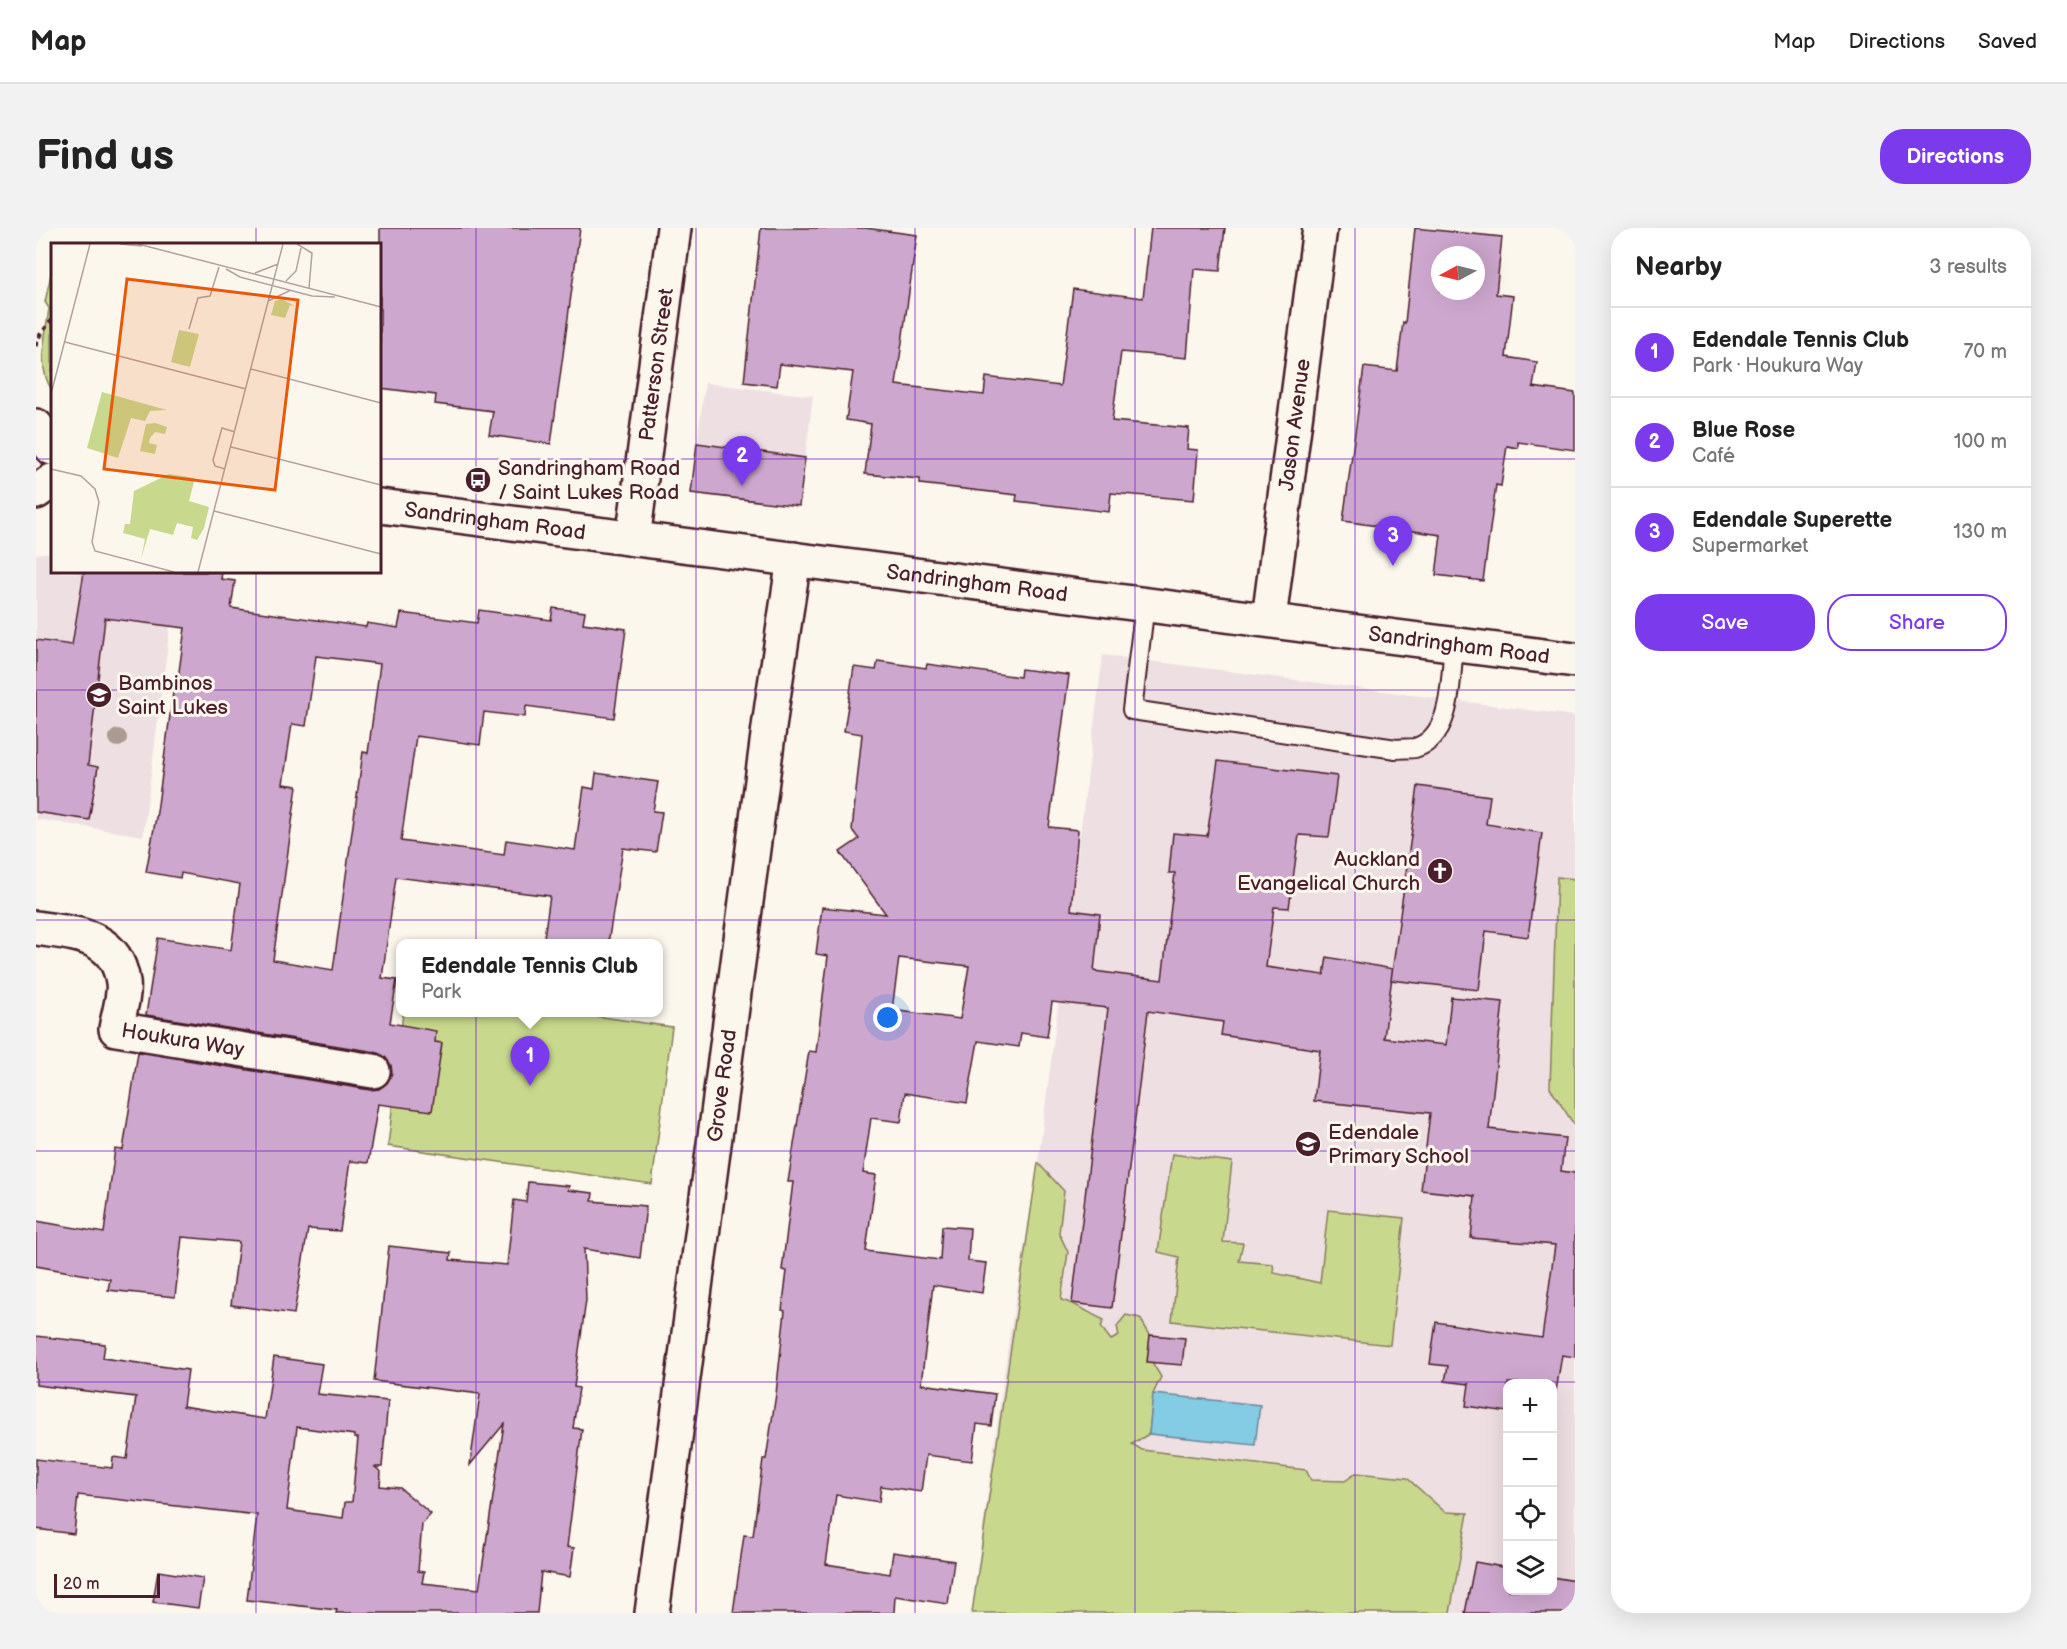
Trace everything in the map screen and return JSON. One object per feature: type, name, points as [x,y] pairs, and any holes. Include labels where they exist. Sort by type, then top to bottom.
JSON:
[{"type":"street","name":"Patterson Street","points":[[633,539],[674,228]]},
{"type":"street","name":"Jason Avenue","points":[[1269,619],[1320,228]]},
{"type":"street","points":[[36,426],[51,447]]},
{"type":"street","points":[[36,465],[51,467]]},
{"type":"street","points":[[36,492],[51,482]]},
{"type":"street","name":"Sandringham Road","points":[[381,506],[1575,660]]},
{"type":"street","name":"Grove Road","points":[[652,1613],[771,717],[795,559]]},
{"type":"street","name":"Houkura Way","points":[[36,928],[89,937],[110,949],[124,983],[116,1029],[373,1071]]},
{"type":"lane","points":[[1145,604],[1132,710],[1396,749],[1415,748],[1432,738],[1442,725],[1454,644]]},
{"type":"path","points":[[36,346],[40,335],[51,321]]},
{"type":"shaded area","points":[[705,383],[813,396],[799,506],[691,493]]},
{"type":"shaded area","name":"Bambinos Saint Lukes","points":[[51,552],[51,573],[177,573],[143,836],[36,819],[36,554]]},
{"type":"shaded area","name":"Edendale Primary School","points":[[1103,655],[1575,716],[1575,879],[1557,877],[1550,1088],[1575,1126],[1575,1613],[971,1613],[1009,1339],[1038,1163]]},
{"type":"green space","points":[[51,274],[51,388],[44,371],[43,361],[49,308],[45,302]]},
{"type":"green space","points":[[1557,877],[1575,879],[1575,1126],[1550,1088]]},
{"type":"green space","points":[[403,1017],[602,1017],[672,1027],[652,1184],[388,1146]]},
{"type":"green space","points":[[1172,1154],[1232,1162],[1223,1242],[1243,1243],[1239,1261],[1273,1264],[1274,1273],[1320,1283],[1328,1210],[1404,1218],[1390,1345],[1172,1321],[1179,1257],[1158,1252]]},
{"type":"green space","points":[[1038,1163],[1064,1191],[1059,1233],[1068,1252],[1061,1300],[1104,1320],[1101,1327],[1111,1340],[1119,1336],[1117,1326],[1126,1315],[1140,1318],[1150,1335],[1152,1362],[1161,1377],[1153,1394],[1149,1434],[1132,1444],[1142,1450],[1306,1470],[1311,1480],[1345,1481],[1356,1473],[1407,1478],[1445,1512],[1468,1513],[1450,1613],[972,1613]]},
{"type":"water","points":[[1153,1394],[1260,1405],[1255,1445],[1149,1434]]},
{"type":"building","points":[[380,228],[580,228],[551,444],[489,435],[493,411],[435,404],[436,395],[381,388]]},
{"type":"building","points":[[761,228],[865,228],[917,235],[896,385],[984,395],[986,377],[1060,386],[1073,289],[1143,298],[1151,228],[1225,228],[1220,271],[1194,269],[1187,358],[1121,352],[1112,421],[1189,428],[1187,449],[1198,450],[1194,500],[1111,493],[1109,512],[1016,501],[1017,495],[920,484],[920,479],[865,474],[871,424],[846,420],[853,372],[780,364],[777,386],[744,382]]},
{"type":"building","points":[[1415,228],[1502,237],[1496,294],[1513,296],[1506,357],[1537,362],[1533,387],[1575,393],[1575,450],[1518,442],[1518,448],[1507,446],[1501,486],[1496,485],[1483,581],[1436,575],[1441,535],[1343,521],[1364,367],[1397,371],[1403,322],[1405,323]]},
{"type":"building","points":[[697,443],[805,458],[799,506],[691,493]]},
{"type":"building","points":[[84,573],[222,573],[221,579],[235,581],[231,608],[366,627],[367,623],[398,628],[401,613],[477,623],[479,610],[551,620],[553,608],[585,612],[583,623],[626,629],[614,718],[526,706],[525,717],[484,712],[480,745],[416,736],[401,841],[504,855],[506,840],[575,850],[584,787],[594,789],[596,773],[658,782],[653,811],[662,812],[656,852],[623,848],[609,939],[544,939],[550,896],[396,877],[382,978],[396,980],[390,1023],[436,1031],[435,1042],[442,1043],[432,1111],[378,1104],[368,1163],[350,1161],[340,1231],[308,1229],[294,1314],[231,1305],[239,1242],[182,1237],[175,1297],[108,1290],[110,1279],[36,1266],[36,1221],[104,1233],[115,1149],[123,1150],[138,1052],[370,1090],[379,1089],[387,1083],[392,1073],[391,1065],[385,1057],[376,1052],[146,1015],[158,938],[231,950],[240,884],[181,873],[180,878],[146,872],[157,812],[174,685],[177,686],[185,628],[105,618],[88,765],[98,767],[89,820],[36,812],[36,640],[72,645]],"holes":[[[316,656],[380,664],[368,753],[363,752],[333,970],[273,960],[297,786],[283,784],[292,724],[306,726]]]},
{"type":"building","points":[[878,661],[926,668],[927,664],[1020,677],[1021,669],[1069,675],[1049,827],[1078,830],[1071,910],[1100,914],[1094,971],[1162,980],[1175,873],[1169,873],[1173,833],[1207,836],[1218,761],[1337,776],[1329,837],[1299,835],[1289,908],[1274,907],[1266,967],[1324,975],[1327,957],[1393,969],[1384,1038],[1446,1045],[1451,997],[1503,1002],[1489,1129],[1565,1138],[1561,1171],[1575,1173],[1575,1357],[1562,1355],[1557,1385],[1557,1379],[1503,1379],[1503,1411],[1466,1406],[1469,1384],[1445,1381],[1448,1366],[1430,1364],[1436,1322],[1542,1338],[1555,1245],[1471,1238],[1475,1196],[1421,1190],[1430,1113],[1314,1101],[1320,1050],[1221,1035],[1223,1022],[1148,1011],[1112,1308],[1072,1303],[1108,1008],[1052,1002],[1047,1037],[1021,1033],[1019,1047],[978,1041],[967,1103],[905,1093],[901,1122],[871,1118],[863,1173],[876,1175],[866,1251],[940,1260],[942,1226],[970,1228],[968,1261],[986,1263],[982,1293],[933,1285],[921,1384],[995,1394],[991,1426],[977,1424],[972,1461],[926,1455],[921,1492],[881,1486],[879,1502],[836,1495],[826,1564],[890,1574],[893,1552],[954,1561],[948,1604],[895,1596],[894,1613],[733,1613],[744,1535],[753,1536],[763,1459],[766,1459],[776,1394],[787,1271],[782,1270],[793,1182],[788,1182],[809,1051],[816,1052],[828,956],[816,954],[822,907],[886,914],[840,852],[859,839],[852,830],[862,734],[844,731],[854,667],[876,670]],"holes":[[[899,958],[969,966],[960,1019],[892,1010]]]},
{"type":"building","points":[[1418,786],[1490,796],[1486,824],[1542,833],[1528,937],[1486,931],[1479,990],[1391,980]]},
{"type":"building","points":[[528,1182],[569,1186],[568,1190],[593,1193],[592,1201],[646,1206],[640,1258],[584,1249],[586,1300],[574,1387],[579,1388],[573,1428],[582,1429],[567,1547],[574,1548],[570,1577],[541,1572],[537,1613],[336,1613],[337,1610],[247,1600],[257,1515],[78,1495],[74,1534],[36,1529],[36,1459],[112,1468],[113,1457],[127,1459],[136,1397],[36,1385],[36,1336],[105,1344],[103,1358],[188,1370],[183,1406],[265,1419],[274,1357],[322,1364],[317,1394],[388,1401],[382,1467],[375,1467],[381,1472],[380,1486],[400,1488],[431,1514],[422,1524],[418,1571],[424,1572],[422,1583],[479,1589],[504,1424],[470,1465],[480,1394],[374,1381],[389,1246],[451,1253],[450,1260],[507,1265],[514,1200],[526,1202]],"holes":[[[297,1427],[354,1435],[354,1438],[358,1438],[352,1502],[345,1502],[343,1518],[287,1510]]]},
{"type":"building","points":[[1150,1335],[1185,1338],[1182,1365],[1147,1362]]},
{"type":"building","points":[[1475,1562],[1503,1567],[1503,1595],[1557,1595],[1557,1578],[1575,1581],[1575,1613],[1465,1613]]},
{"type":"building","points":[[158,1571],[203,1578],[198,1608],[153,1602]]},
{"type":"place","name":"Sandringham Road / Saint Lukes Road","points":[[478,480]]},
{"type":"place","name":"Blue Rose","points":[[742,486]]},
{"type":"place","name":"Edendale Superette","points":[[1393,566]]},
{"type":"place","name":"Bambinos Saint Lukes","points":[[99,695]]},
{"type":"place","name":"Auckland Evangelical Church","points":[[1440,871]]},
{"type":"place","name":"Edendale Tennis Club","points":[[530,1086]]},
{"type":"place","name":"Edendale Primary School","points":[[1308,1144]]}]
